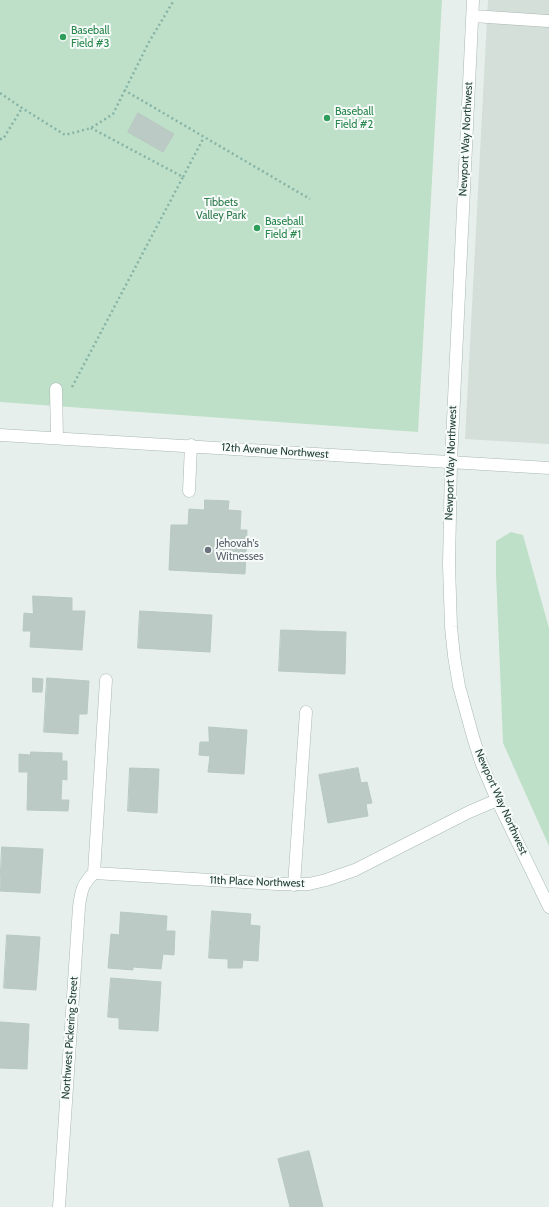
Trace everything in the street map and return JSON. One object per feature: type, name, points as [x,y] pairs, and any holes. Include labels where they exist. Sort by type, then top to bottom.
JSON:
[{"type":"street","name":"Newport Way Northwest","points":[[473,0],[450,462],[450,592],[454,656],[459,686],[481,762],[497,800],[549,907]]},
{"type":"street","points":[[473,16],[548,21]]},
{"type":"street","points":[[56,389],[57,438]]},
{"type":"street","name":"12th Avenue Northwest","points":[[0,435],[549,468]]},
{"type":"street","points":[[189,491],[191,446]]},
{"type":"street","points":[[94,873],[106,680]]},
{"type":"street","points":[[294,884],[306,712]]},
{"type":"street","name":"11th Place Northwest","points":[[94,873],[310,884],[355,870],[469,812],[497,800]]},
{"type":"street","name":"Northwest Pickering Street","points":[[59,1207],[79,907],[82,890],[87,880],[94,873]]},
{"type":"path","points":[[0,93],[65,134],[91,128],[112,114],[149,42],[174,0]]},
{"type":"path","points":[[124,90],[310,199]]},
{"type":"path","points":[[0,139],[3,139],[22,108]]},
{"type":"path","points":[[91,128],[183,177]]},
{"type":"path","points":[[71,390],[204,137]]},
{"type":"shaded area","points":[[488,0],[549,0],[549,444],[465,439]]},
{"type":"green space","name":"Tibbets Valley Park","points":[[0,0],[442,0],[418,432],[0,402]]},
{"type":"green space","points":[[511,532],[523,535],[549,628],[549,846],[503,743],[496,541]]},
{"type":"building","points":[[138,113],[174,134],[163,152],[128,132]]},
{"type":"building","name":"Jehovah's Witnesses","points":[[205,500],[229,501],[228,510],[241,511],[240,530],[247,530],[245,574],[169,570],[171,525],[188,525],[189,509],[204,510]]},
{"type":"building","points":[[33,596],[72,598],[72,611],[85,611],[82,650],[30,647],[31,631],[23,631],[24,613],[33,614]]},
{"type":"building","points":[[140,611],[212,615],[210,652],[138,648]]},
{"type":"building","points":[[281,630],[346,632],[345,674],[279,671]]},
{"type":"building","points":[[33,678],[43,679],[42,692],[33,692]]},
{"type":"building","points":[[47,678],[89,681],[87,714],[79,714],[78,734],[44,732]]},
{"type":"building","points":[[209,727],[247,730],[244,774],[208,772],[210,756],[199,755],[200,742],[209,742]]},
{"type":"building","points":[[31,752],[62,753],[62,761],[67,761],[67,780],[62,779],[61,800],[69,800],[68,811],[27,810],[28,772],[19,772],[19,754],[30,755]]},
{"type":"building","points":[[130,768],[159,769],[157,813],[128,811]]},
{"type":"building","points":[[358,768],[361,783],[367,782],[372,803],[366,804],[368,816],[328,823],[319,775]]},
{"type":"building","points":[[2,847],[43,849],[40,893],[0,891]]},
{"type":"building","points":[[212,911],[251,914],[250,925],[260,926],[258,961],[243,960],[242,968],[228,968],[228,959],[209,958]]},
{"type":"building","points":[[121,912],[167,916],[166,931],[175,931],[174,955],[163,954],[161,969],[133,967],[133,970],[108,968],[111,934],[119,935]]},
{"type":"building","points":[[7,935],[40,937],[36,990],[4,988]]},
{"type":"building","points":[[111,978],[161,982],[158,1031],[119,1029],[119,1018],[108,1017]]},
{"type":"building","points":[[0,1022],[29,1024],[27,1069],[0,1068]]},
{"type":"building","points":[[309,1151],[323,1207],[290,1207],[278,1159]]},
{"type":"place","name":"Baseball Field #3","points":[[63,37]]},
{"type":"place","name":"Baseball Field #2","points":[[327,118]]},
{"type":"place","name":"Baseball Field #1","points":[[257,228]]},
{"type":"place","name":"Jehovah's Witnesses","points":[[208,550]]}]
